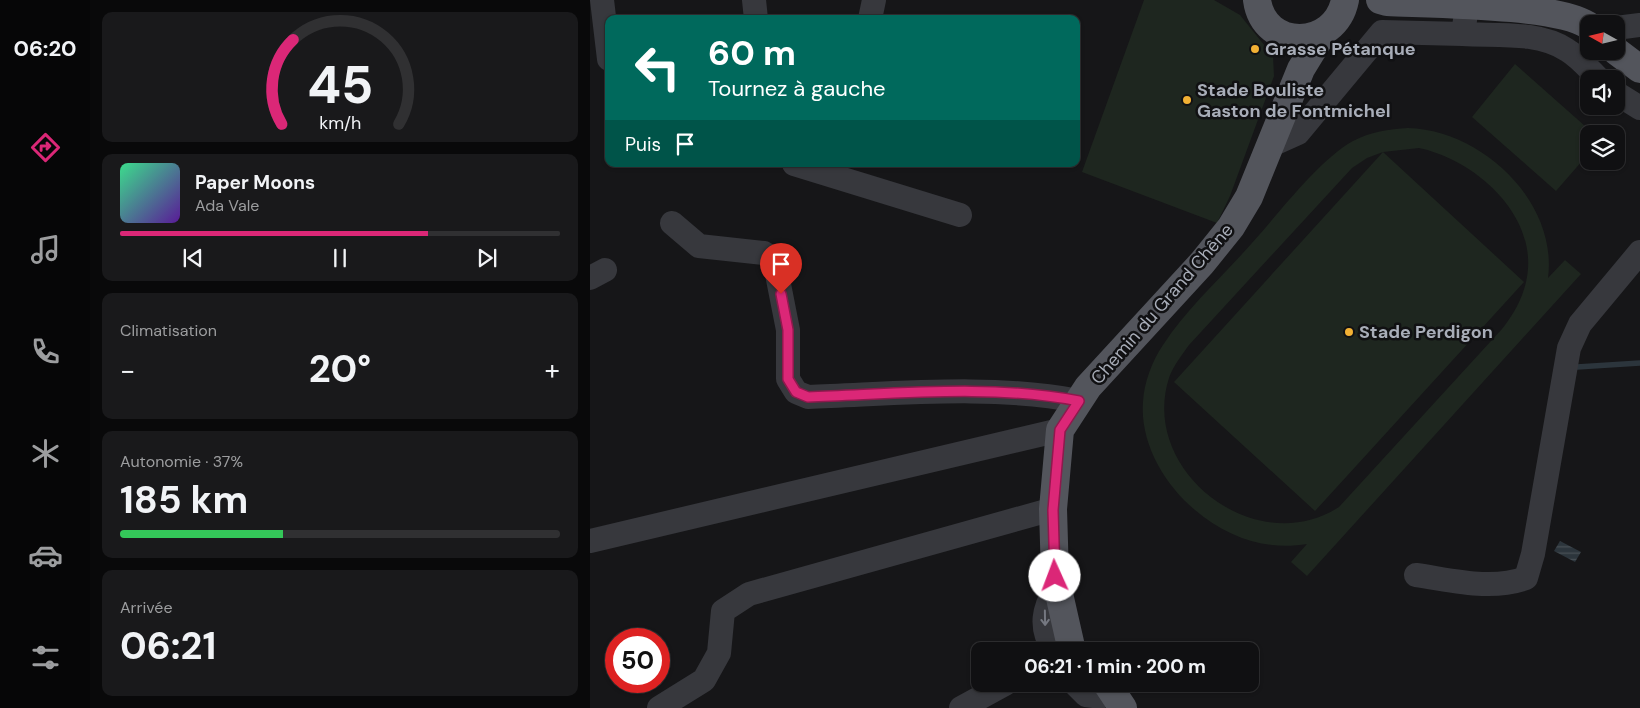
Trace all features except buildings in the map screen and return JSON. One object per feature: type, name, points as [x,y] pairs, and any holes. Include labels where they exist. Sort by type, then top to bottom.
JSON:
[{"type":"main road","points":[[1256,1],[1269,25],[1279,33],[1290,38],[1312,37],[1336,17],[1383,1],[1574,14]]},
{"type":"main road","name":"Chemin du Grand Chêne","points":[[1068,642],[1057,586],[1053,510],[1060,430],[1088,387],[1202,263],[1231,227],[1249,197],[1301,69],[1336,17]]},
{"type":"main road","points":[[1290,38],[1297,50],[1301,69]]},
{"type":"main road","points":[[1625,58],[1640,69]]},
{"type":"street","points":[[602,0],[605,25]]},
{"type":"street","points":[[754,0],[756,15]]},
{"type":"street","points":[[871,15],[874,0]]},
{"type":"street","points":[[1464,34],[1467,6]]},
{"type":"street","points":[[1625,27],[1640,25]]},
{"type":"street","points":[[1269,146],[1298,134],[1382,32],[1530,37],[1552,42],[1568,50],[1590,70]]},
{"type":"street","points":[[1625,99],[1640,108]]},
{"type":"street","points":[[804,167],[960,215]]},
{"type":"street","points":[[672,223],[699,246],[764,253],[774,259],[788,330],[788,379],[796,392],[808,397],[974,391],[1046,395],[1079,401]]},
{"type":"street","points":[[1416,575],[1488,584],[1514,582],[1526,578],[1533,554],[1569,348],[1580,324],[1640,252]]},
{"type":"street","points":[[590,541],[1060,430]]},
{"type":"street","points":[[659,708],[704,680],[719,653],[723,611],[749,594],[1053,510]]},
{"type":"street","points":[[961,708],[990,692]]},
{"type":"street","points":[[1083,692],[1086,695],[1105,696]]},
{"type":"shaded area","name":"Stade Bouliste Gaston de Fontmichel","points":[[1144,0],[1214,0],[1240,15],[1273,56],[1274,76],[1230,196],[1217,223],[1082,172]]},
{"type":"shaded area","points":[[1515,64],[1584,125],[1580,125],[1580,163],[1556,191],[1472,117]]},
{"type":"shaded area","points":[[1408,128],[1435,132],[1462,141],[1487,156],[1509,175],[1527,197],[1541,222],[1548,250],[1548,278],[1565,260],[1581,274],[1307,576],[1291,562],[1307,544],[1276,545],[1247,540],[1207,520],[1173,488],[1156,462],[1146,433],[1143,417],[1145,387],[1155,358],[1183,318],[1313,174],[1340,150],[1359,138],[1387,130]],"holes":[[[1419,148],[1441,155],[1462,165],[1482,179],[1499,195],[1514,214],[1524,235],[1528,258],[1526,282],[1520,301],[1502,329],[1339,507],[1307,521],[1273,523],[1241,514],[1212,498],[1188,474],[1171,445],[1164,412],[1169,378],[1173,369],[1189,345],[1352,168],[1367,158],[1383,152]]]},
{"type":"shaded area","name":"Stade Perdigon","points":[[1383,152],[1524,282],[1315,511],[1174,382]]},
{"type":"shaded area","points":[[1560,541],[1581,552],[1575,562],[1554,551]]},
{"type":"waterway","points":[[1577,367],[1640,363]]},
{"type":"place","name":"Grasse Pétanque","points":[[1255,49]]},
{"type":"place","name":"Stade Bouliste Gaston de Fontmichel","points":[[1187,100]]},
{"type":"place","name":"Stade Perdigon","points":[[1349,332]]},
{"type":"route","points":[[781,294],[788,330],[788,379],[796,392],[808,397],[974,391],[1046,395],[1079,401],[1060,430],[1053,510],[1055,576]]}]
